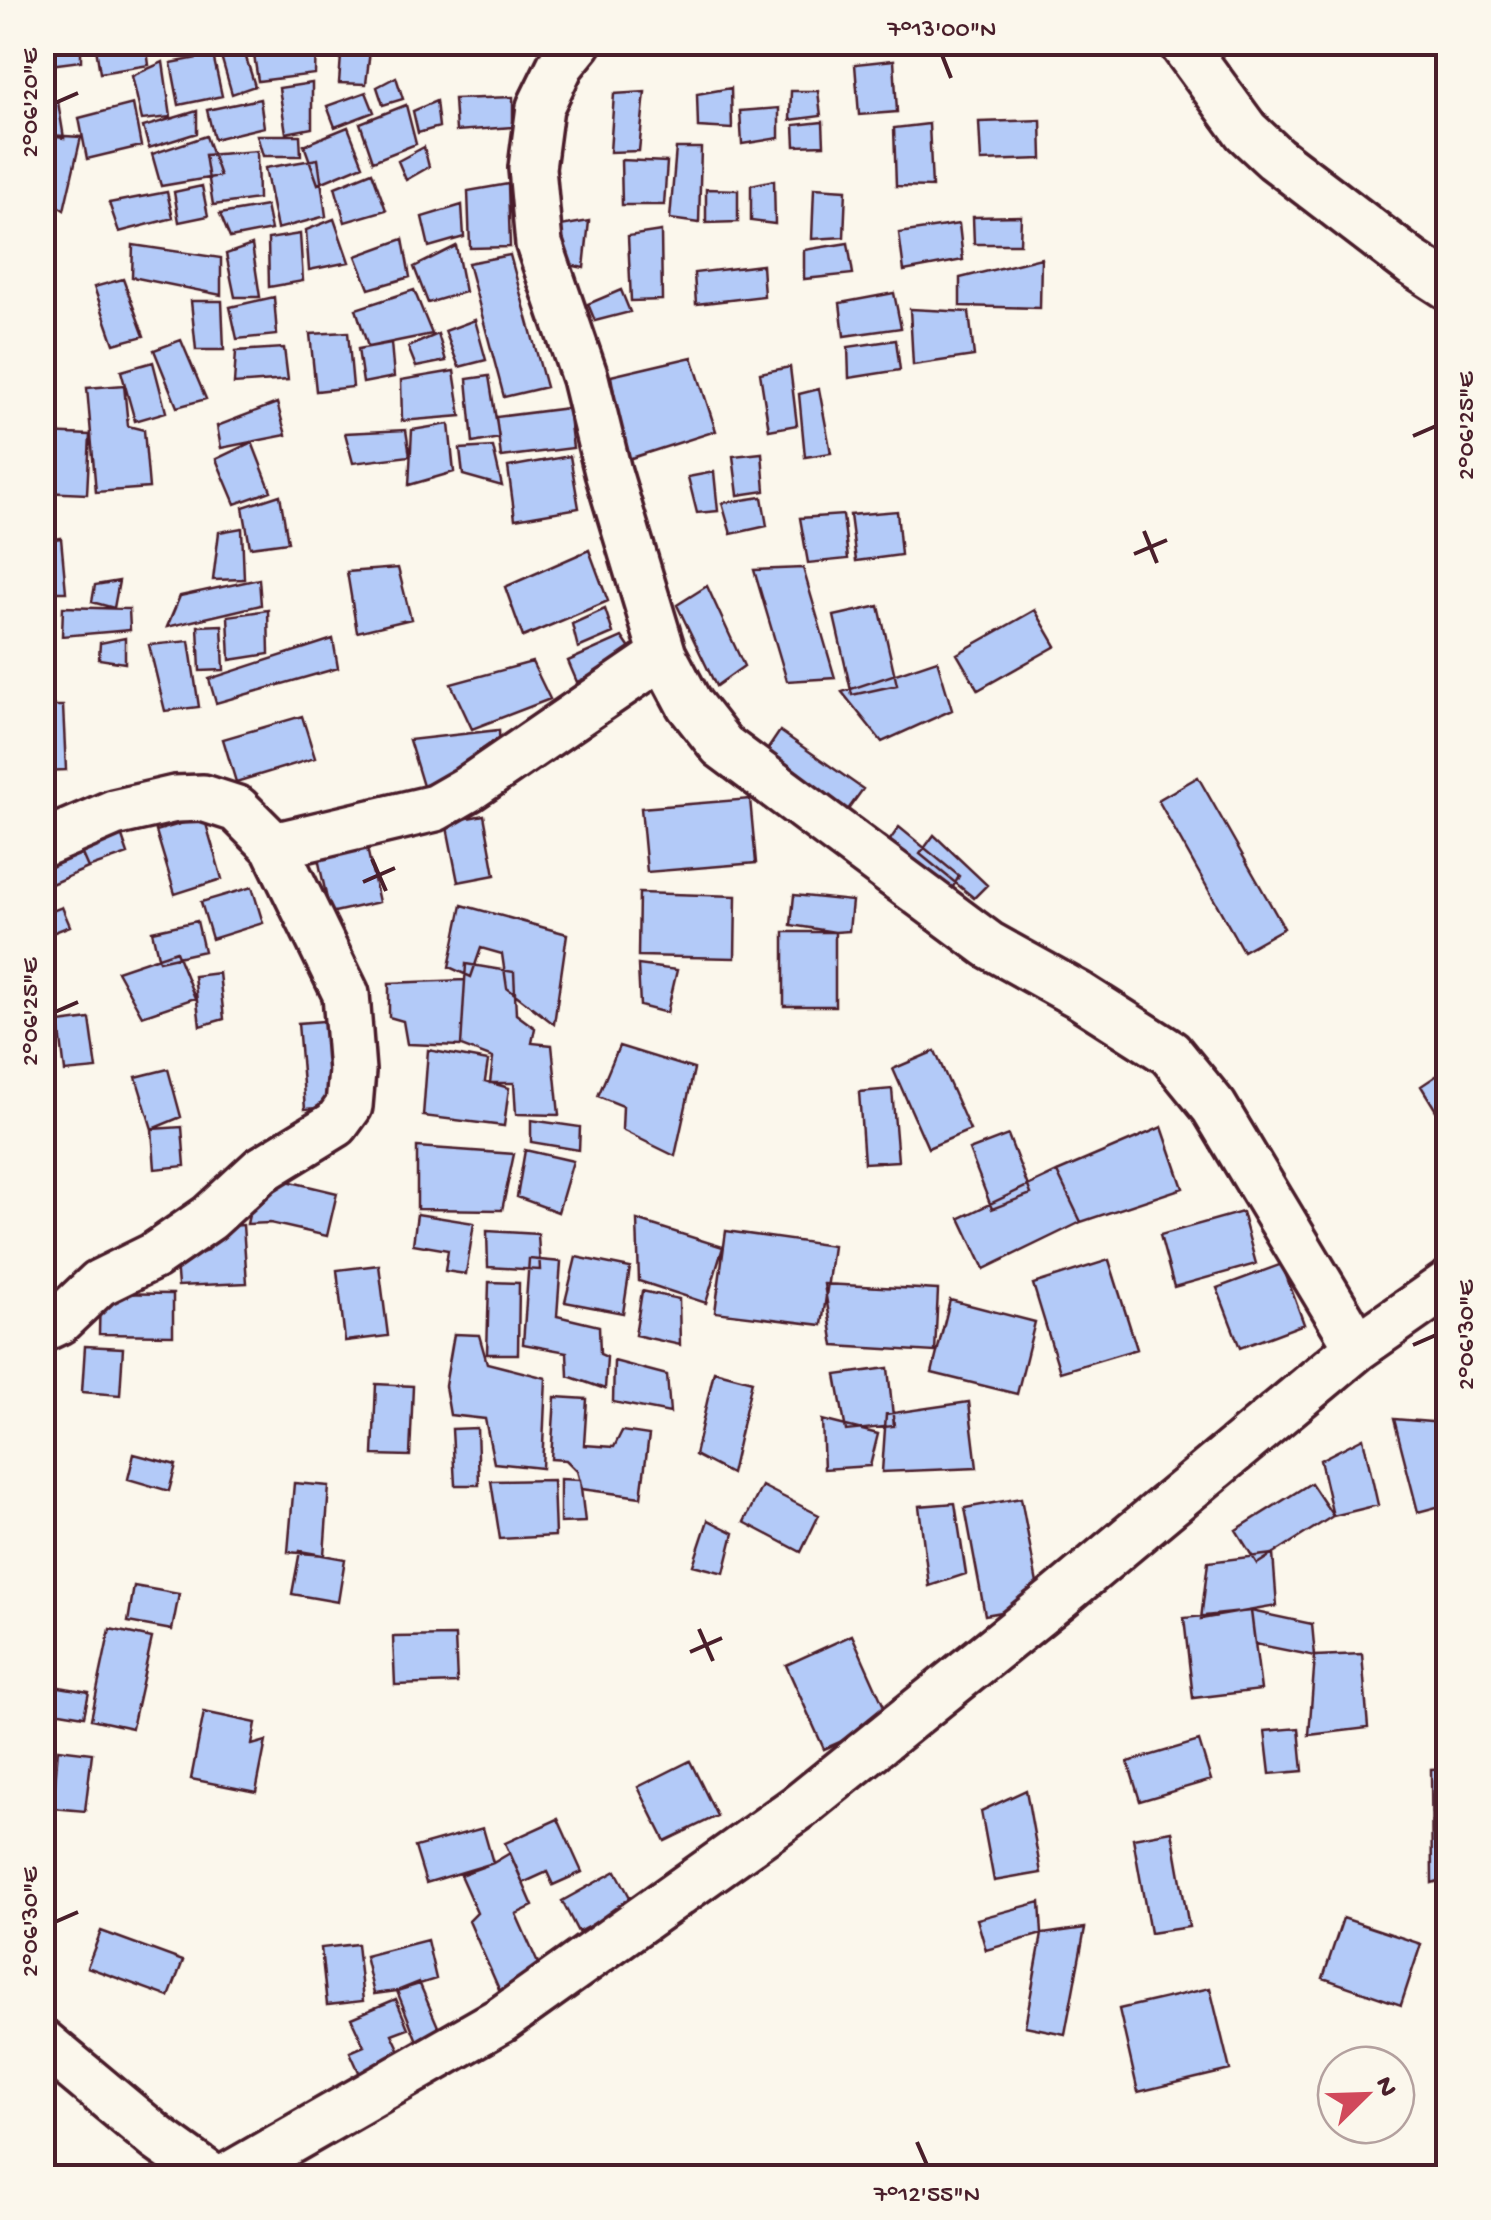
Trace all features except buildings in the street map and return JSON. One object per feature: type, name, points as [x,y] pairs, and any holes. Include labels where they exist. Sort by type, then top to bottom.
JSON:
[{"type":"street","points":[[578,42],[561,64],[540,107],[532,168],[539,244],[584,378],[608,472],[664,655],[689,704],[722,746],[989,945],[1079,995],[1170,1053],[1214,1107],[1358,1348]]},
{"type":"street","points":[[1182,42],[1235,118],[1274,158],[1448,286]]},
{"type":"street","points":[[274,846],[434,808],[468,789],[664,655]]},
{"type":"street","points":[[42,844],[114,813],[175,798],[203,798],[237,810],[274,846],[346,994],[352,1070],[349,1106],[336,1124],[260,1170],[210,1218],[154,1256],[98,1283],[59,1321],[42,1328]]},
{"type":"street","points":[[225,2178],[500,2020],[799,1807],[1358,1348],[1448,1284]]},
{"type":"street","points":[[42,2042],[156,2138],[213,2178]]}]
